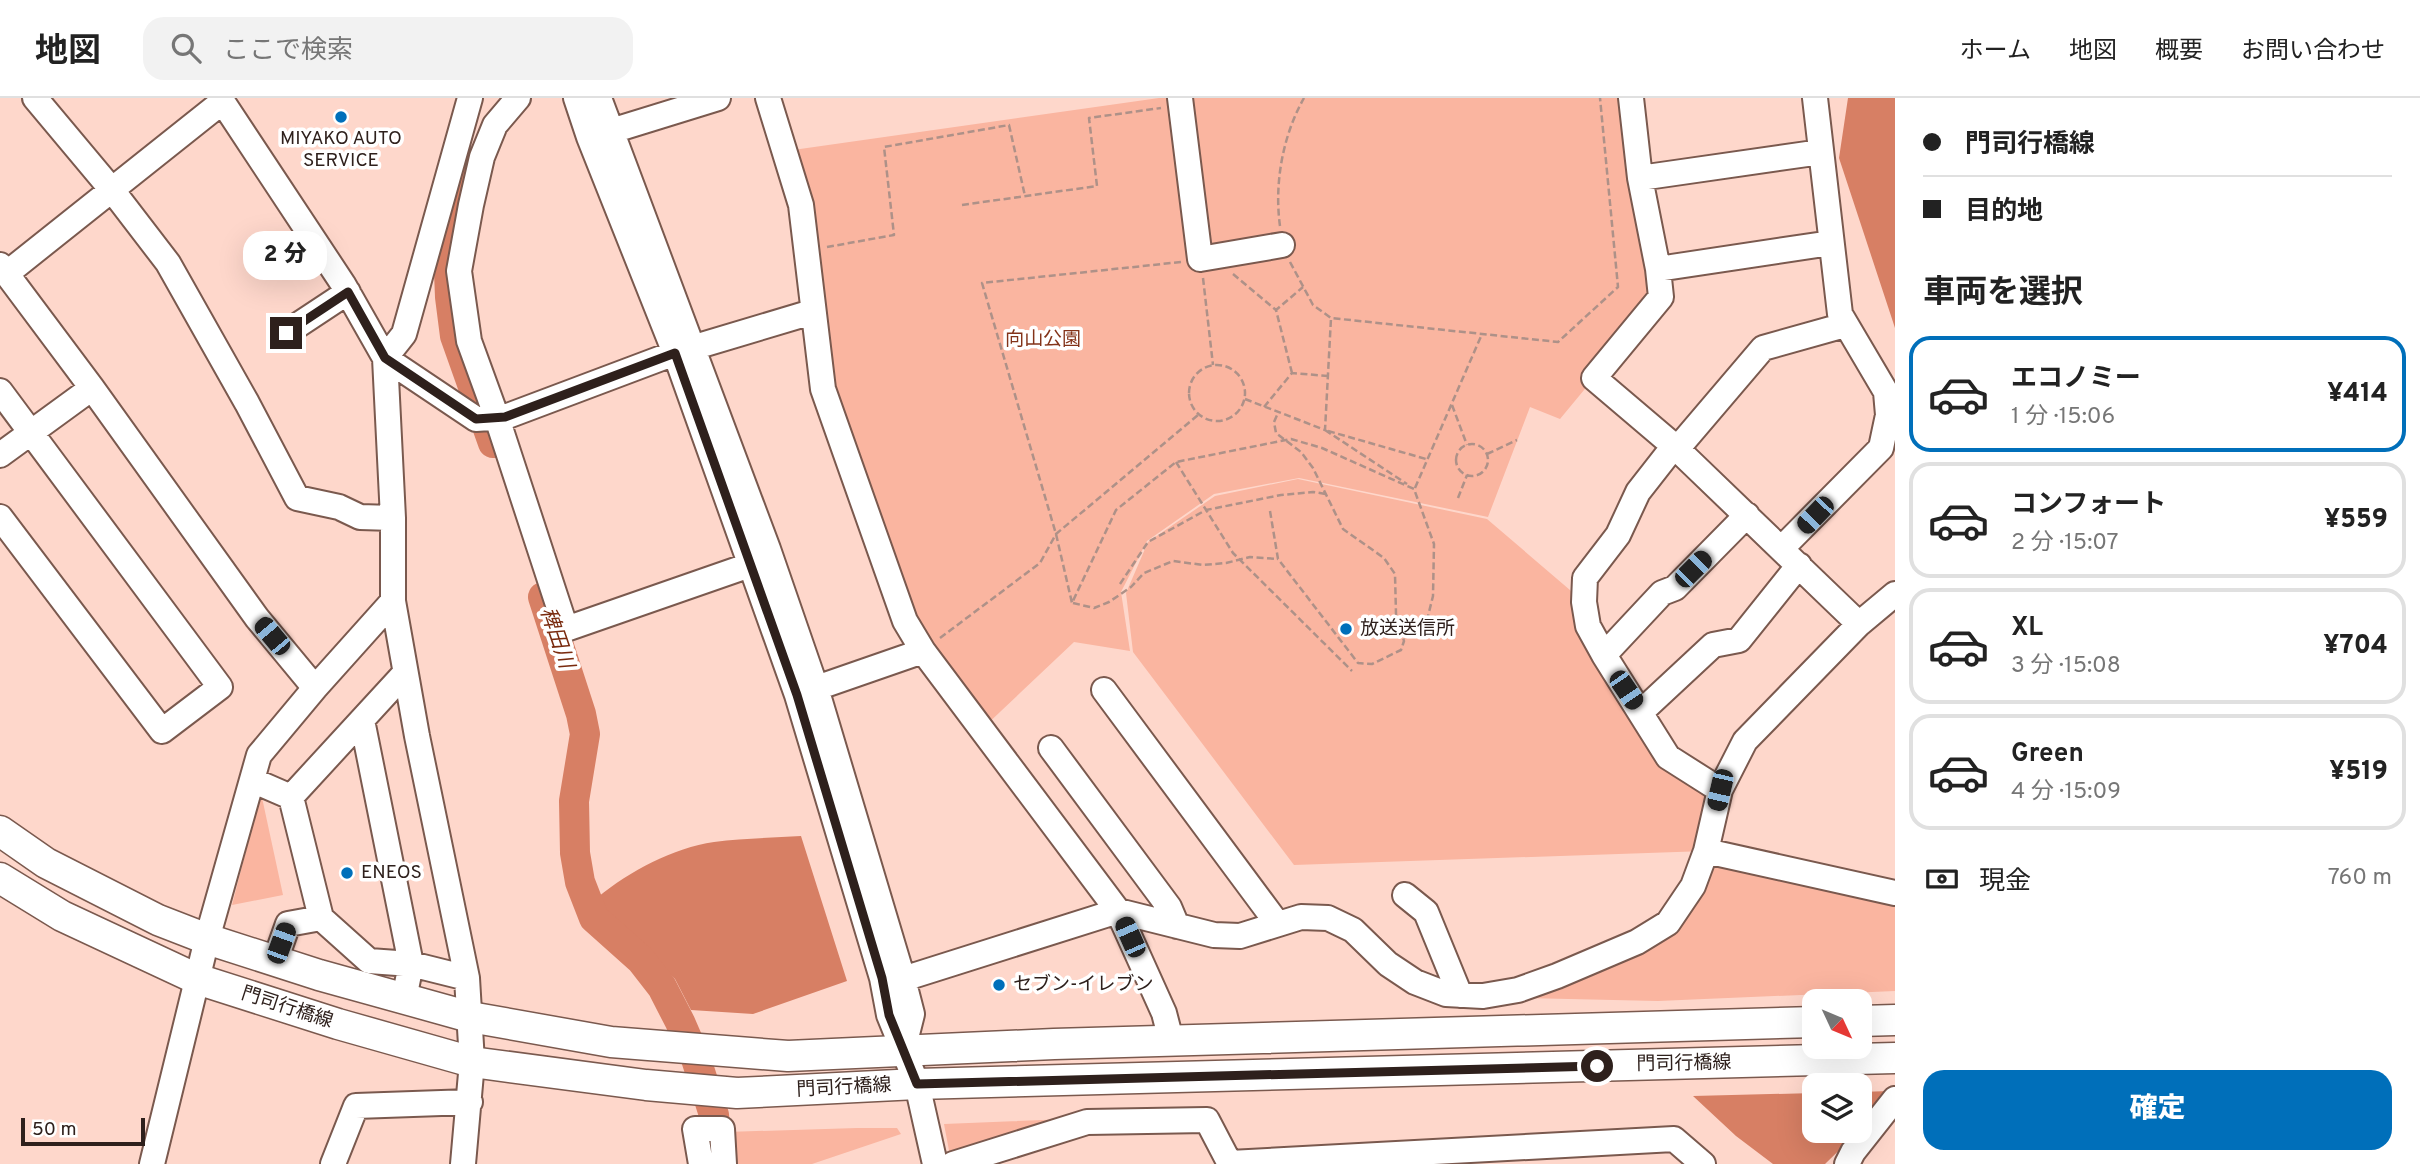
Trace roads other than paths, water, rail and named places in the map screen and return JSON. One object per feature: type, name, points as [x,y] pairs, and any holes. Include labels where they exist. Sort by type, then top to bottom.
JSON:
[{"type":"main road","name":"門司行橋線","points":[[0,831],[46,863],[158,920],[207,939],[470,1017],[611,1042],[788,1056],[1171,1040],[1802,1022]]},
{"type":"main road","name":"門司行橋線","points":[[0,878],[62,916],[197,979],[338,1024],[472,1062],[646,1085],[737,1093],[917,1084],[1895,1058]]},
{"type":"main road","points":[[1872,1021],[1895,1020]]},
{"type":"street","points":[[35,98],[112,190],[168,263],[297,498],[339,507],[360,517],[393,518]]},
{"type":"street","points":[[385,358],[404,334],[470,98]]},
{"type":"street","points":[[518,98],[495,125],[482,157],[459,271],[469,341],[566,629],[751,565]]},
{"type":"street","points":[[576,98],[600,134],[684,350],[768,549],[806,692],[893,979],[912,1014],[903,1050],[917,1084],[934,1164]]},
{"type":"street","points":[[599,98],[600,134]]},
{"type":"street","points":[[600,134],[718,98]]},
{"type":"street","points":[[768,98],[801,205],[823,389],[905,621],[923,650],[1118,911],[1164,1013],[1171,1040]]},
{"type":"street","points":[[1632,98],[1640,178],[1661,297],[1594,378],[1676,448],[1859,624]]},
{"type":"street","points":[[1641,712],[1713,645],[1739,640],[1791,557],[1881,448],[1888,415],[1886,392],[1840,314],[1815,98]]},
{"type":"street","points":[[315,688],[257,618],[3,269],[112,190],[221,100],[348,292],[385,358],[393,518],[393,601],[467,978],[472,1062],[463,1164]]},
{"type":"street","points":[[1181,102],[1206,258],[1282,245]]},
{"type":"street","points":[[1640,178],[1821,152]]},
{"type":"street","points":[[1658,269],[1831,243]]},
{"type":"street","points":[[286,333],[348,292]]},
{"type":"street","points":[[385,358],[476,419],[497,418],[684,350],[812,312]]},
{"type":"street","points":[[1720,790],[1668,757],[1588,626],[1584,602],[1585,578],[1618,535],[1639,492],[1763,348],[1846,324]]},
{"type":"street","points":[[684,350],[751,565],[806,692]]},
{"type":"street","points":[[0,455],[92,388]]},
{"type":"street","points":[[0,391],[220,687],[162,731],[0,517]]},
{"type":"street","points":[[1604,655],[1662,593],[1675,588],[1747,515]]},
{"type":"street","points":[[893,979],[1118,911],[1214,935],[1240,936],[1301,917],[1328,918],[1353,930],[1388,964],[1415,982],[1446,994],[1483,996],[1518,990],[1637,942],[1668,923],[1693,886],[1706,851],[1720,790],[1745,741],[1859,624],[1895,594]]},
{"type":"street","points":[[152,1164],[207,939],[259,755],[393,601]]},
{"type":"street","points":[[806,692],[923,650]]},
{"type":"street","points":[[291,797],[405,673]]},
{"type":"street","points":[[1104,690],[1277,923]]},
{"type":"street","points":[[362,720],[411,964],[404,999]]},
{"type":"street","points":[[1051,748],[1169,907],[1177,926]]},
{"type":"street","points":[[252,779],[291,797]]},
{"type":"street","points":[[291,797],[321,918],[369,961],[411,964],[467,978]]},
{"type":"street","points":[[1706,851],[1895,893]]},
{"type":"street","points":[[1405,895],[1426,912],[1460,995]]},
{"type":"street","points":[[275,961],[288,924],[321,918]]},
{"type":"street","points":[[1847,1164],[1853,1152],[1895,1099]]},
{"type":"street","points":[[333,1164],[356,1106],[470,1102]]},
{"type":"street","points":[[953,1164],[1087,1122],[1207,1119],[1230,1163],[1562,1154],[1674,1139],[1703,1164]]},
{"type":"street","points":[[701,1164],[695,1129],[722,1129],[724,1164]]},
{"type":"waterway","name":"稗田川","points":[[469,166],[448,247],[450,297],[455,336],[493,443]]},
{"type":"waterway","name":"稗田川","points":[[543,597],[585,734],[574,801],[575,853],[580,882],[594,918],[641,960],[662,987],[680,1022],[696,1059],[714,1115],[718,1156]]},
{"type":"place","name":"MIYAKO AUTO SERVICE","points":[[341,117]]},
{"type":"place","name":"放送送信所","points":[[1346,629]]},
{"type":"place","name":"ENEOS","points":[[347,873]]},
{"type":"place","name":"セブン-イレブン","points":[[999,985]]},
{"type":"park label","name":"向山公園","points":[[1043,340]]}]
